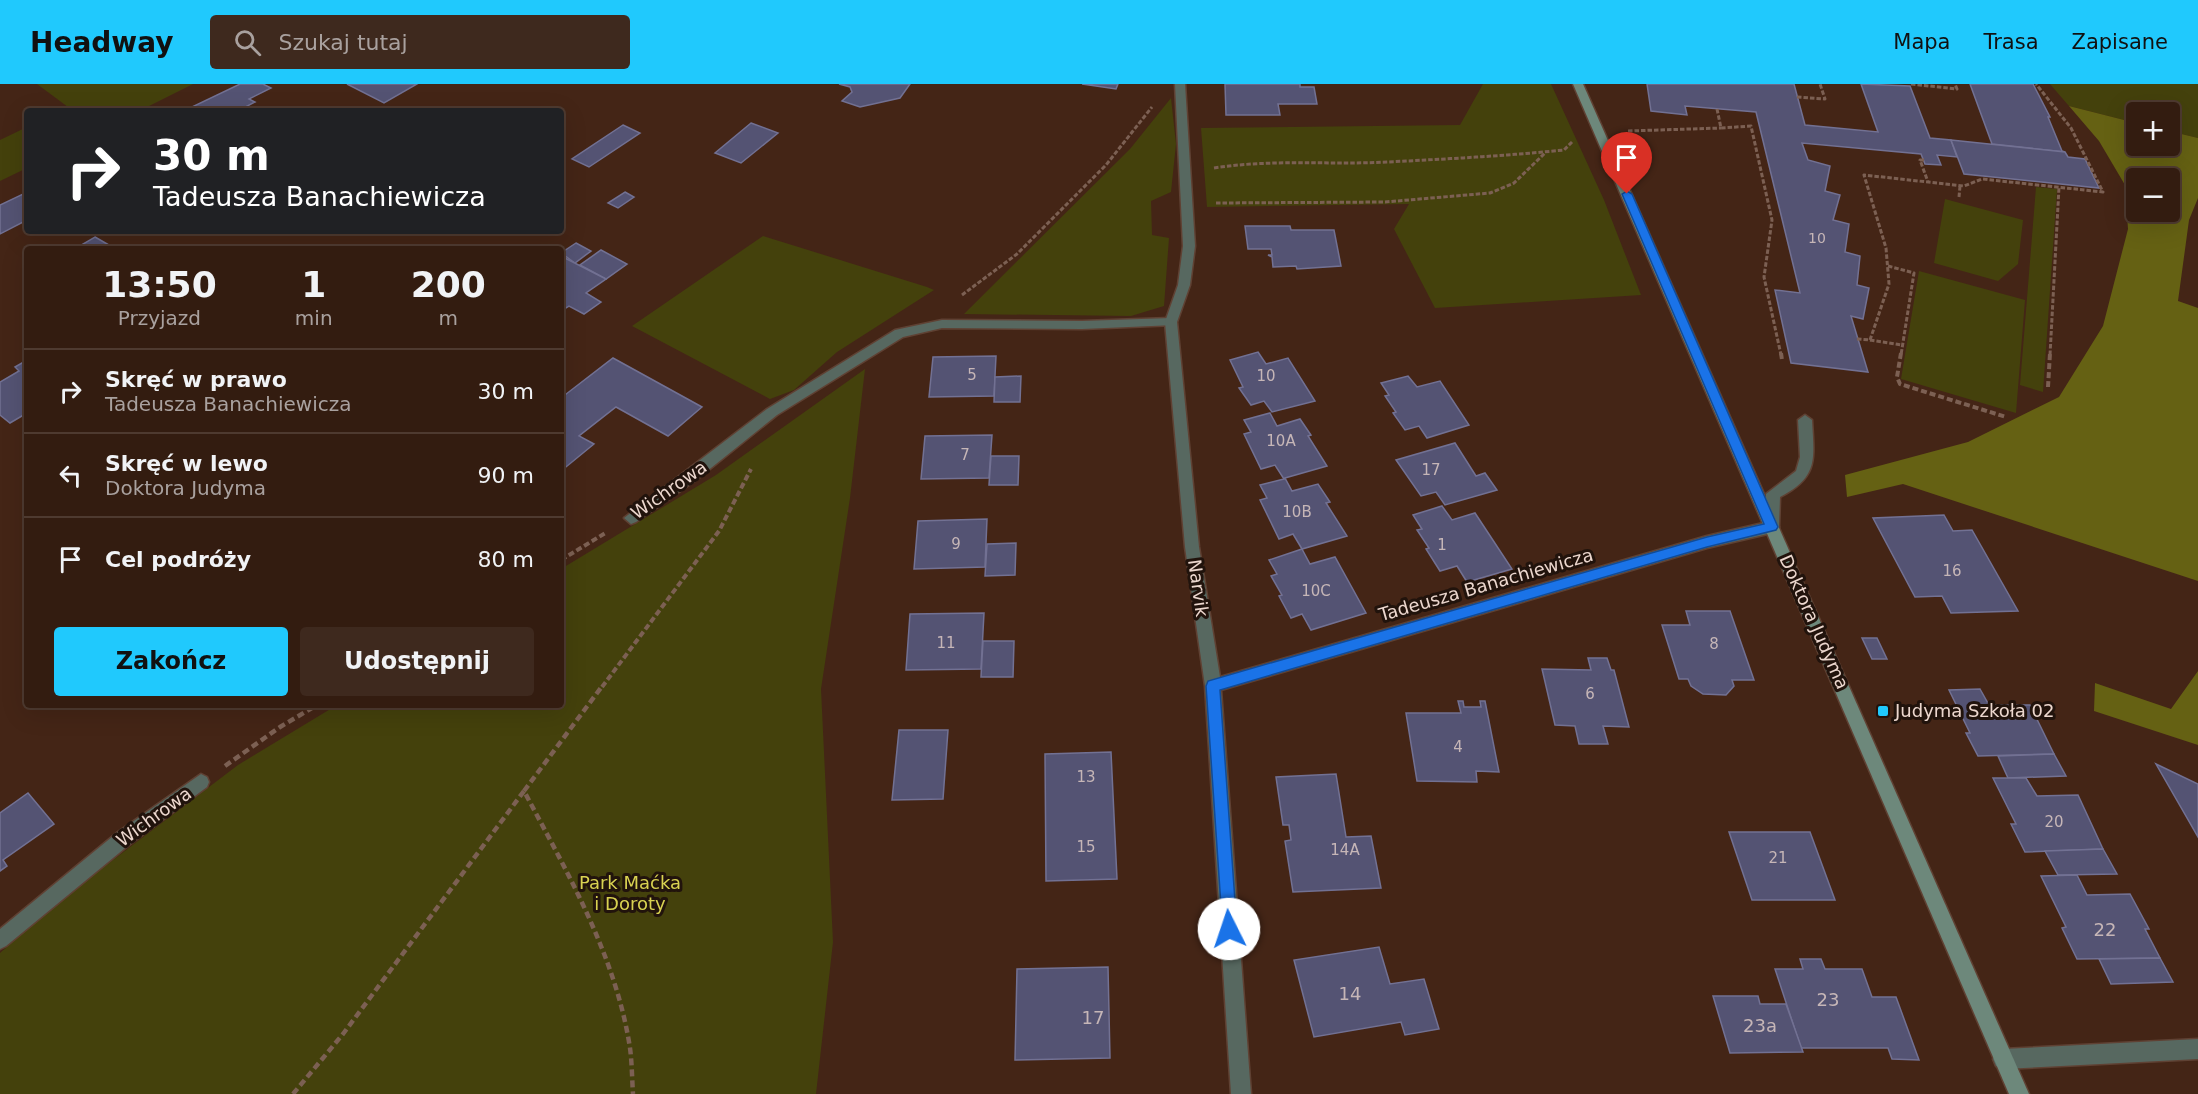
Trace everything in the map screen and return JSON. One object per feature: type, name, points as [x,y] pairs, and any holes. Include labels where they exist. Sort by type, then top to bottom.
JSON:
[{"type":"street","name":"Narvik","points":[[1180,84],[1189,246],[1184,285],[1172,321],[1192,547],[1213,686],[1241,1094]]},
{"type":"street","name":"Doktora Judyma","points":[[1578,84],[2019,1094]]},
{"type":"street","name":"Wichrowa","points":[[631,518],[691,476],[772,412],[899,333],[921,327],[1172,321]]},
{"type":"street","points":[[1772,527],[1773,494],[1797,483],[1806,470],[1805,420]]},
{"type":"street","name":"Tadeusza Banachiewicza","points":[[1213,686],[1686,548],[1772,527]]},
{"type":"street","name":"Wichrowa","points":[[0,940],[124,837],[201,782]]},
{"type":"street","points":[[2003,1059],[2198,1049]]},
{"type":"path","points":[[1797,97],[1826,99],[1821,84]]},
{"type":"path","points":[[1911,84],[1957,89],[1956,84]]},
{"type":"path","points":[[1870,340],[1889,284],[1886,248],[1864,175],[1960,186],[1982,179],[2103,192],[2071,128],[2036,84]]},
{"type":"path","points":[[921,327],[1017,254],[1106,165],[1157,102]]},
{"type":"path","points":[[1717,109],[1720,128]]},
{"type":"path","points":[[1624,131],[1751,126],[1772,220],[1764,277],[1782,360]]},
{"type":"path","points":[[1211,168],[1252,162],[1387,162],[1421,158],[1484,158],[1546,153],[1564,150],[1581,133]]},
{"type":"path","points":[[1215,203],[1385,202],[1490,193],[1514,183],[1546,153]]},
{"type":"path","points":[[1924,160],[1920,160],[1928,182]]},
{"type":"path","points":[[1959,197],[1960,186]]},
{"type":"path","points":[[2048,387],[2059,187]]},
{"type":"path","points":[[1888,266],[1914,273],[1897,377],[1900,384],[2006,417]]},
{"type":"path","points":[[1857,339],[1902,345]]},
{"type":"path","points":[[293,1094],[343,1034],[719,531],[752,468]]},
{"type":"path","name":"Wichrowa","points":[[564,558],[631,518]]},
{"type":"path","name":"Wichrowa","points":[[201,782],[311,708]]},
{"type":"path","points":[[524,791],[570,877],[607,961],[630,1048],[633,1094]]},
{"type":"green space","points":[[37,84],[193,84],[145,108],[66,108],[68,107]]},
{"type":"green space","points":[[1483,84],[1551,84],[1604,200],[1641,295],[1435,308],[1394,229],[1409,204],[1207,207],[1201,128],[1460,125]]},
{"type":"green space","points":[[2050,84],[2198,84],[2198,138],[2180,134],[2180,102],[2126,102],[2126,120],[2069,106]]},
{"type":"green space","points":[[1171,98],[1176,144],[1171,192],[1151,201],[1152,235],[1169,238],[1164,306],[1131,316],[964,314],[1130,149]]},
{"type":"green space","points":[[24,128],[24,169],[0,181],[0,140]]},
{"type":"green space","points":[[2036,187],[2057,189],[2043,392],[2020,385]]},
{"type":"green space","points":[[1945,199],[2023,220],[2018,264],[1998,281],[1934,263]]},
{"type":"green space","points":[[763,236],[934,290],[837,352],[794,390],[770,399],[632,326]]},
{"type":"green space","points":[[1919,271],[2025,300],[2016,413],[1901,379]]},
{"type":"green space","name":"Park Maćka i Doroty","points":[[865,369],[850,498],[821,689],[833,942],[816,1094],[0,1094],[0,953],[59,901],[238,765],[332,708],[564,708],[564,567],[716,475]]},
{"type":"shaded area","points":[[2069,106],[2126,120],[2126,156],[2180,156],[2180,134],[2198,138],[2198,198],[2189,220],[2178,301],[2198,308],[2198,581],[1903,484],[1847,497],[1845,475],[1968,442],[2059,397],[2103,326],[2128,229],[2128,222],[2180,222],[2180,168],[2126,168],[2126,200],[2125,185],[2099,141]]},
{"type":"shaded area","points":[[2198,671],[2198,745],[2094,711],[2095,683],[2171,709]]},
{"type":"building","points":[[240,84],[263,84],[271,88],[249,99],[255,102],[244,108],[198,108],[194,106]]},
{"type":"building","points":[[347,84],[417,84],[384,103]]},
{"type":"building","points":[[839,84],[910,84],[900,98],[860,107],[842,101],[852,92],[850,87]]},
{"type":"building","points":[[1082,84],[1118,84],[1116,89]]},
{"type":"building","points":[[1225,84],[1300,84],[1300,87],[1314,87],[1317,104],[1278,104],[1280,115],[1226,115]]},
{"type":"building","points":[[1647,84],[1794,84],[1805,125],[1878,132],[1861,84],[1910,86],[1930,138],[1951,140],[1957,157],[1937,155],[1941,165],[1925,164],[1921,154],[1802,143],[1808,160],[1830,166],[1825,191],[1840,195],[1833,220],[1849,224],[1845,252],[1860,256],[1857,285],[1869,288],[1863,319],[1851,316],[1868,372],[1791,363],[1775,290],[1800,293],[1756,112],[1685,106],[1687,115],[1651,111]]},
{"type":"building","points":[[1970,84],[2033,84],[2050,117],[2048,117],[2062,151],[2065,152],[1992,144]]},
{"type":"building","points":[[751,123],[778,133],[741,163],[715,153]]},
{"type":"building","points":[[623,125],[640,133],[589,167],[572,159]]},
{"type":"building","points":[[1951,140],[2065,152],[2068,157],[2085,159],[2099,188],[1964,174]]},
{"type":"building","points":[[625,192],[634,197],[618,208],[608,203]]},
{"type":"building","points":[[23,194],[24,222],[0,234],[0,205]]},
{"type":"building","points":[[1245,226],[1290,226],[1291,230],[1334,230],[1341,266],[1297,269],[1296,266],[1273,267],[1272,257],[1268,255],[1272,255],[1271,249],[1248,249]]},
{"type":"building","points":[[95,237],[109,245],[107,246],[79,246]]},
{"type":"building","points":[[576,243],[591,251],[575,263],[564,255],[564,251]]},
{"type":"building","points":[[601,250],[627,264],[606,279],[580,265]]},
{"type":"building","points":[[564,258],[606,279],[586,293],[601,302],[584,314],[569,306],[564,309]]},
{"type":"building","points":[[1258,352],[1266,364],[1288,358],[1315,401],[1272,412],[1264,401],[1251,405],[1239,388],[1243,387],[1230,360]]},
{"type":"building","points":[[996,356],[994,396],[929,397],[933,357]]},
{"type":"building","points":[[613,358],[702,407],[668,436],[616,407],[579,436],[594,444],[564,469],[564,396]]},
{"type":"building","points":[[24,362],[24,415],[10,423],[0,415],[0,382],[19,371],[15,367]]},
{"type":"building","points":[[1021,376],[1020,402],[994,402],[995,377]]},
{"type":"building","points":[[1408,376],[1417,387],[1440,381],[1469,425],[1427,438],[1419,426],[1405,430],[1393,413],[1396,412],[1385,396],[1389,395],[1381,383]]},
{"type":"building","points":[[1270,413],[1277,426],[1300,419],[1311,435],[1308,436],[1327,466],[1285,478],[1292,491],[1318,484],[1330,502],[1326,503],[1347,536],[1302,549],[1293,534],[1279,539],[1260,500],[1267,498],[1260,485],[1284,479],[1275,465],[1261,469],[1244,434],[1251,432],[1244,420]]},
{"type":"building","points":[[992,435],[989,478],[921,479],[925,436]]},
{"type":"building","points":[[1455,443],[1476,476],[1485,473],[1497,490],[1445,505],[1436,492],[1421,496],[1396,460]]},
{"type":"building","points":[[991,456],[1019,456],[1018,485],[989,485]]},
{"type":"building","points":[[1442,506],[1452,520],[1475,513],[1512,569],[1467,582],[1457,566],[1440,571],[1426,549],[1429,548],[1417,530],[1422,529],[1413,515]]},
{"type":"building","points":[[1944,515],[1953,531],[1972,530],[2018,611],[1951,613],[1942,596],[1915,597],[1873,518]]},
{"type":"building","points":[[987,519],[985,567],[914,569],[918,521]]},
{"type":"building","points":[[1016,543],[1015,575],[985,576],[987,544]]},
{"type":"building","points":[[1302,549],[1310,564],[1335,557],[1366,613],[1311,630],[1302,614],[1291,618],[1271,576],[1277,574],[1269,560]]},
{"type":"building","points":[[1686,611],[1730,611],[1754,680],[1732,680],[1734,686],[1726,695],[1703,694],[1691,686],[1688,679],[1679,679],[1662,625],[1690,625]]},
{"type":"building","points":[[984,613],[981,669],[906,670],[910,614]]},
{"type":"building","points":[[1862,638],[1877,638],[1887,659],[1872,659]]},
{"type":"building","points":[[983,641],[1014,641],[1013,677],[981,677]]},
{"type":"building","points":[[1588,658],[1607,658],[1611,670],[1614,670],[1629,727],[1603,726],[1608,744],[1579,744],[1575,726],[1555,725],[1542,669],[1591,670]]},
{"type":"building","points":[[1980,689],[1989,705],[2030,705],[2054,754],[1978,756],[1966,733],[1970,733],[1949,690]]},
{"type":"building","points":[[1458,701],[1463,701],[1464,707],[1481,707],[1480,701],[1485,701],[1499,772],[1476,771],[1477,782],[1417,781],[1406,713],[1461,713]]},
{"type":"building","points":[[899,730],[948,730],[943,799],[892,800]]},
{"type":"building","points":[[1111,752],[1117,879],[1046,881],[1045,754]]},
{"type":"building","points":[[2054,754],[2066,776],[2008,778],[1998,756]]},
{"type":"building","points":[[2156,764],[2198,784],[2198,837]]},
{"type":"building","points":[[1336,774],[1346,837],[1371,836],[1381,888],[1293,892],[1285,841],[1291,840],[1289,825],[1283,825],[1276,777]]},
{"type":"building","points":[[1993,778],[2026,778],[2037,796],[2078,795],[2103,849],[2025,852],[2011,824],[2016,824]]},
{"type":"building","points":[[28,793],[54,824],[3,860],[7,866],[0,871],[0,813]]},
{"type":"building","points":[[1729,832],[1810,832],[1835,900],[1752,900]]},
{"type":"building","points":[[2103,849],[2117,874],[2058,875],[2045,851]]},
{"type":"building","points":[[2077,875],[2087,895],[2130,894],[2149,929],[2145,929],[2160,958],[2077,959],[2062,928],[2066,927],[2041,876]]},
{"type":"building","points":[[1379,947],[1390,984],[1424,979],[1439,1029],[1405,1035],[1401,1022],[1314,1037],[1294,960]]},
{"type":"building","points":[[2160,958],[2173,982],[2111,984],[2099,959]]},
{"type":"building","points":[[1800,959],[1821,959],[1825,969],[1862,969],[1872,997],[1896,997],[1919,1060],[1892,1059],[1888,1048],[1801,1048],[1775,969],[1803,969]]},
{"type":"building","points":[[1108,967],[1110,1058],[1015,1060],[1017,969]]},
{"type":"building","points":[[1713,996],[1758,996],[1760,1004],[1786,1004],[1803,1052],[1730,1053]]},
{"type":"place","name":"Judyma Szkoła 02","points":[[1883,711]]},
{"type":"route","points":[[1229,929],[1213,686],[1279,664],[1707,542],[1772,527],[1627,194]]}]
